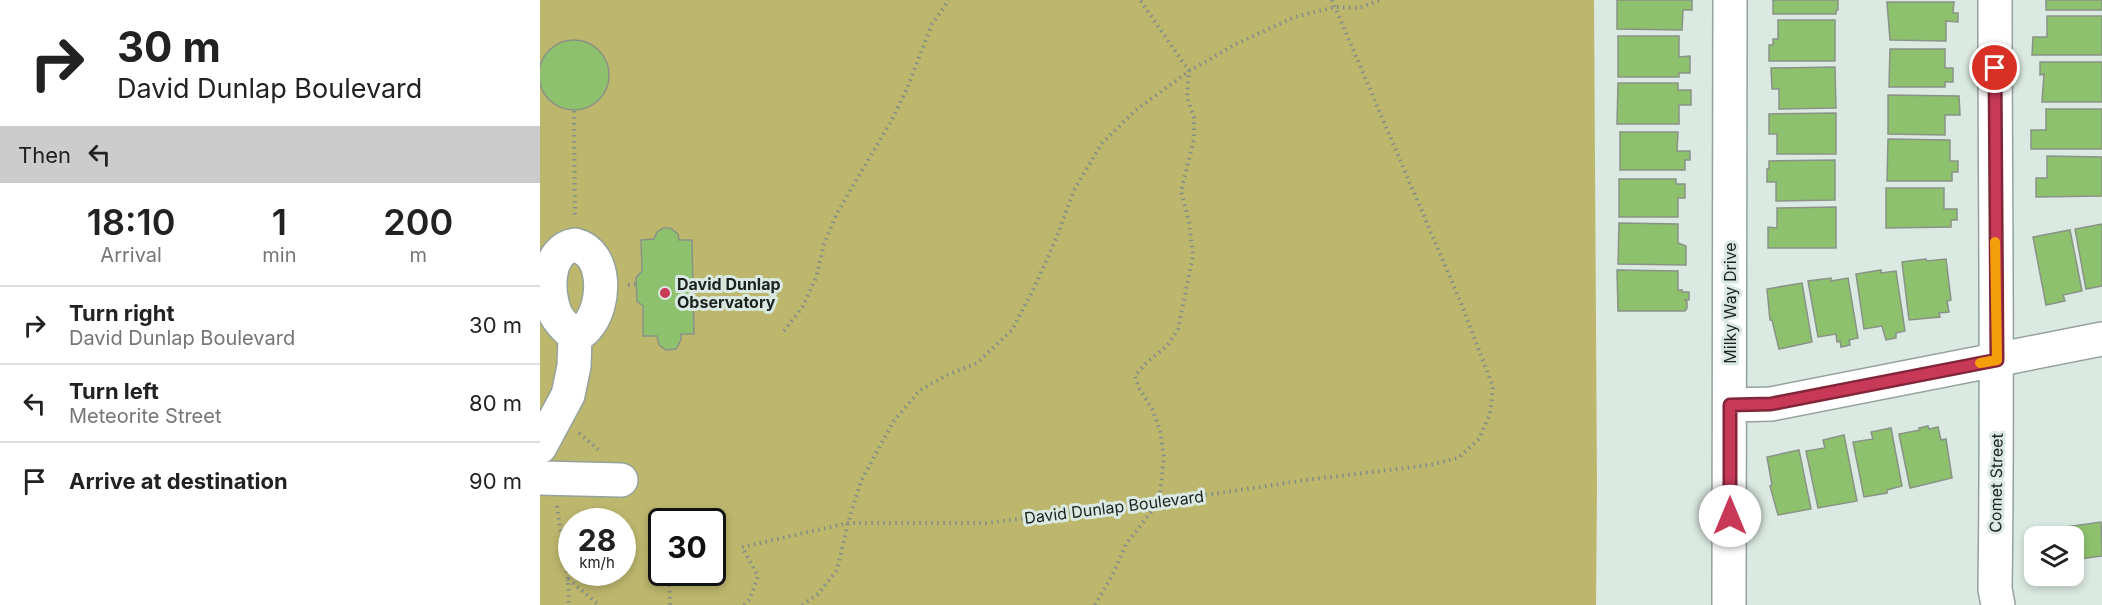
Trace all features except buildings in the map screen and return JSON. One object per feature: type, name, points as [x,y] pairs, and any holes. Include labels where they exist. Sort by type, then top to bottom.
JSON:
[{"type":"street","name":"Milky Way Drive","points":[[1729,605],[1730,0]]},
{"type":"street","name":"Comet Street","points":[[1995,0],[1997,360],[1995,589],[1998,605]]},
{"type":"street","points":[[540,447],[568,395],[574,366],[575,336],[556,316],[550,276],[559,253],[567,246],[575,245],[590,252],[596,263],[600,285],[599,300],[594,315],[587,327],[575,336]]},
{"type":"street","points":[[1730,405],[1771,404],[2102,339]]},
{"type":"street","points":[[547,478],[614,468]]},
{"type":"path","points":[[784,331],[803,306],[816,278],[824,244],[837,213],[890,123],[906,91],[932,24],[949,0]]},
{"type":"path","points":[[1095,605],[1113,574],[1126,544],[1159,502],[1164,457],[1160,430],[1135,376],[1147,362],[1167,346],[1178,328],[1192,256],[1189,222],[1181,190],[1194,139],[1194,118],[1187,97],[1189,71],[1140,0]]},
{"type":"path","points":[[1332,0],[1335,7]]},
{"type":"path","points":[[802,605],[818,594],[837,570],[861,481],[892,422],[920,390],[947,375],[977,363],[1012,330],[1056,239],[1074,190],[1102,143],[1136,110],[1189,71],[1236,44],[1285,22],[1335,7],[1359,8],[1380,0]]},
{"type":"path","name":"David Dunlap Boulevard","points":[[744,605],[750,599],[758,576],[742,547],[848,523],[986,523],[1159,502],[1306,480],[1430,465],[1458,458],[1479,439],[1490,414],[1493,387],[1449,272],[1335,7]]},
{"type":"path","points":[[574,111],[575,245]]},
{"type":"path","points":[[558,414],[614,468]]},
{"type":"path","points":[[547,478],[558,531]]},
{"type":"path","points":[[568,586],[568,605]]},
{"type":"path","points":[[576,586],[599,605]]},
{"type":"path","points":[[669,586],[670,605]]},
{"type":"shaded area","points":[[540,0],[1594,0],[1596,605],[540,605]]},
{"type":"slow traffic","points":[[1980,363],[1997,360],[1995,242]]},
{"type":"place","name":"David Dunlap Observatory","points":[[665,293]]},
{"type":"route","points":[[1730,516],[1730,405],[1771,404],[1997,360],[1995,68]]}]
